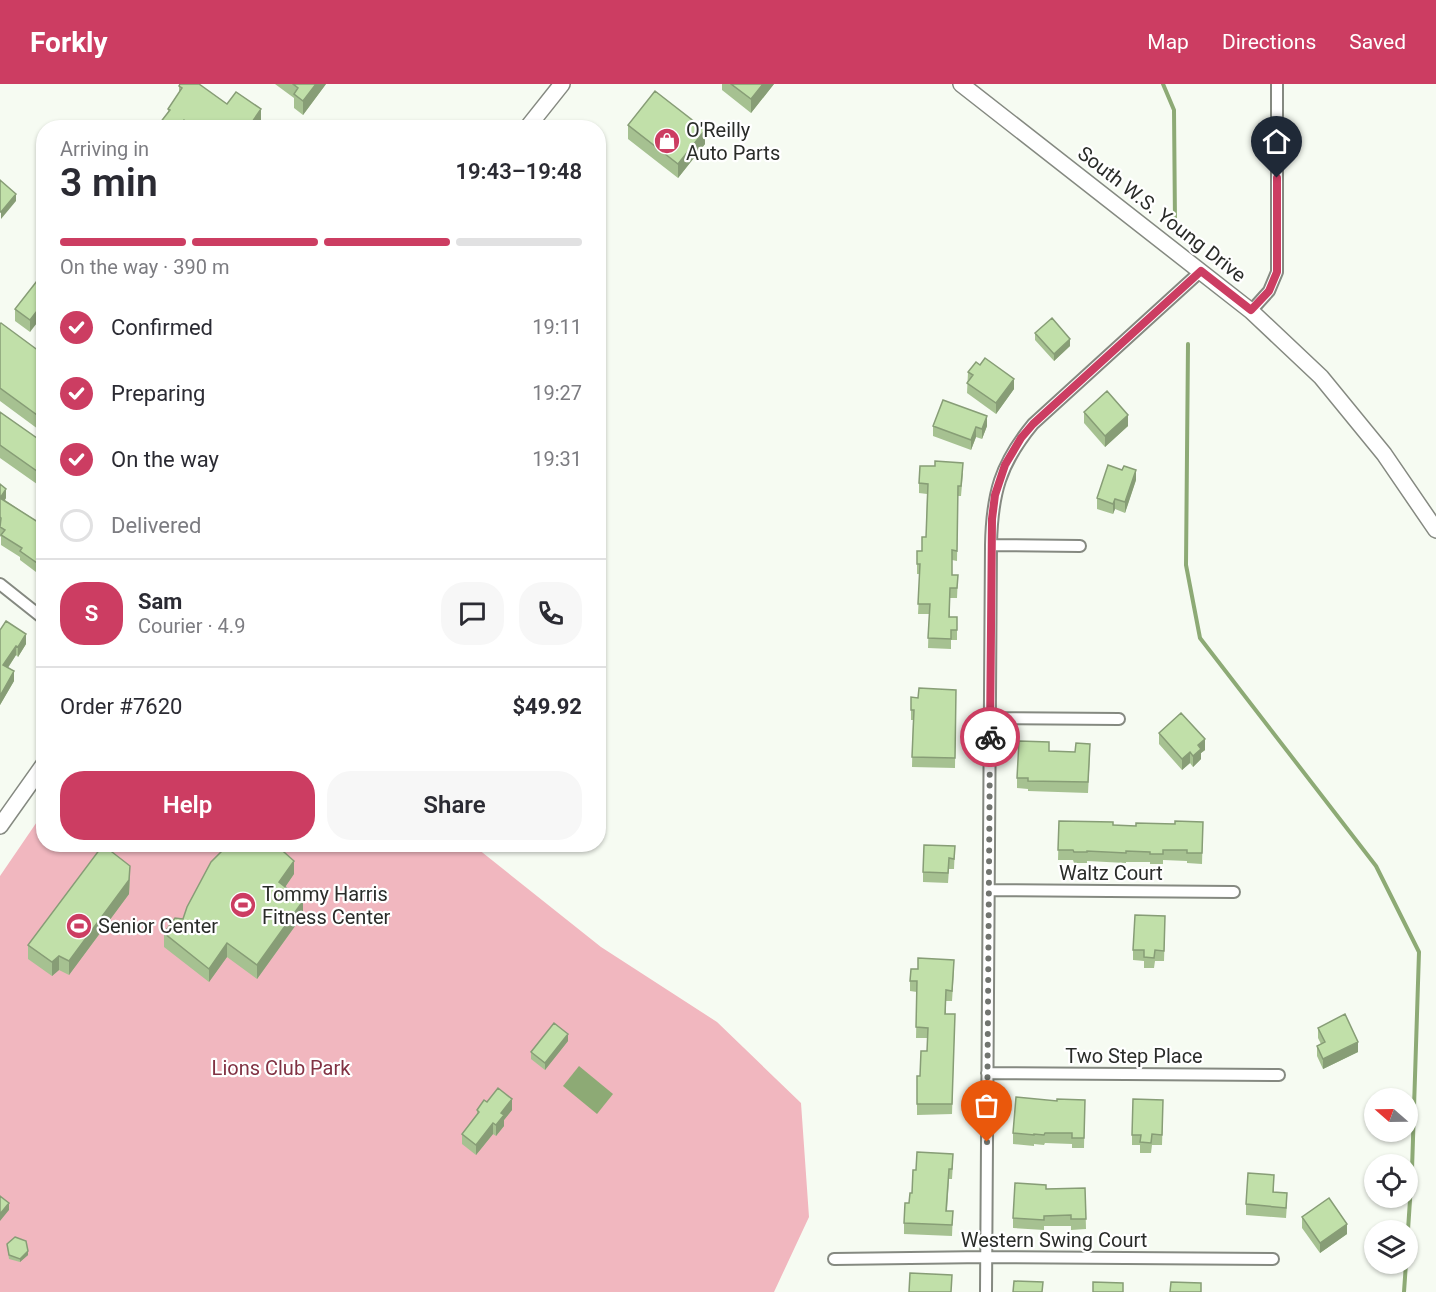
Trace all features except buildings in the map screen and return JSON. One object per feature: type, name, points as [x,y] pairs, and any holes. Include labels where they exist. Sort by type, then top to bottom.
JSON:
[{"type":"main road","points":[[533,120],[562,84]]},
{"type":"main road","name":"South W.S. Young Drive","points":[[961,84],[1251,310],[1321,376],[1384,454],[1436,530]]},
{"type":"main road","points":[[0,826],[36,775]]},
{"type":"street","points":[[1251,310],[1269,291],[1277,272],[1277,84]]},
{"type":"street","points":[[986,1292],[991,545],[992,519],[999,481],[1005,465],[1021,438],[1045,412],[1201,271]]},
{"type":"street","points":[[991,545],[1080,546]]},
{"type":"street","points":[[0,584],[36,613]]},
{"type":"street","points":[[990,718],[1119,718]]},
{"type":"street","name":"Waltz Court","points":[[989,890],[1234,892]]},
{"type":"street","name":"Two Step Place","points":[[987,1073],[1279,1075]]},
{"type":"street","name":"Western Swing Court","points":[[834,1259],[986,1257],[1273,1259]]},
{"type":"green space","name":"Lions Club Park","points":[[36,823],[36,852],[482,852],[601,947],[717,1022],[801,1103],[809,1217],[774,1292],[0,1292],[0,876]]},
{"type":"shaded area","points":[[579,1066],[613,1094],[597,1114],[563,1086]]},
{"type":"waterway","points":[[1163,84],[1174,110],[1175,223]]},
{"type":"waterway","points":[[1188,344],[1186,565],[1200,638],[1376,866],[1419,952],[1409,1220]]},
{"type":"waterway","points":[[1404,1292],[1405,1274]]},
{"type":"way so far","points":[[987,1142],[990,737]]},
{"type":"place","name":"O'Reilly Auto Parts","points":[[667,141]]},
{"type":"place","name":"Tommy Harris Fitness Center","points":[[243,905]]},
{"type":"place","name":"Senior Center","points":[[79,926]]},
{"type":"route","points":[[990,737],[992,519],[995,495],[1005,465],[1021,438],[1045,412],[1201,271],[1251,310],[1269,291],[1277,272],[1277,178]]}]
